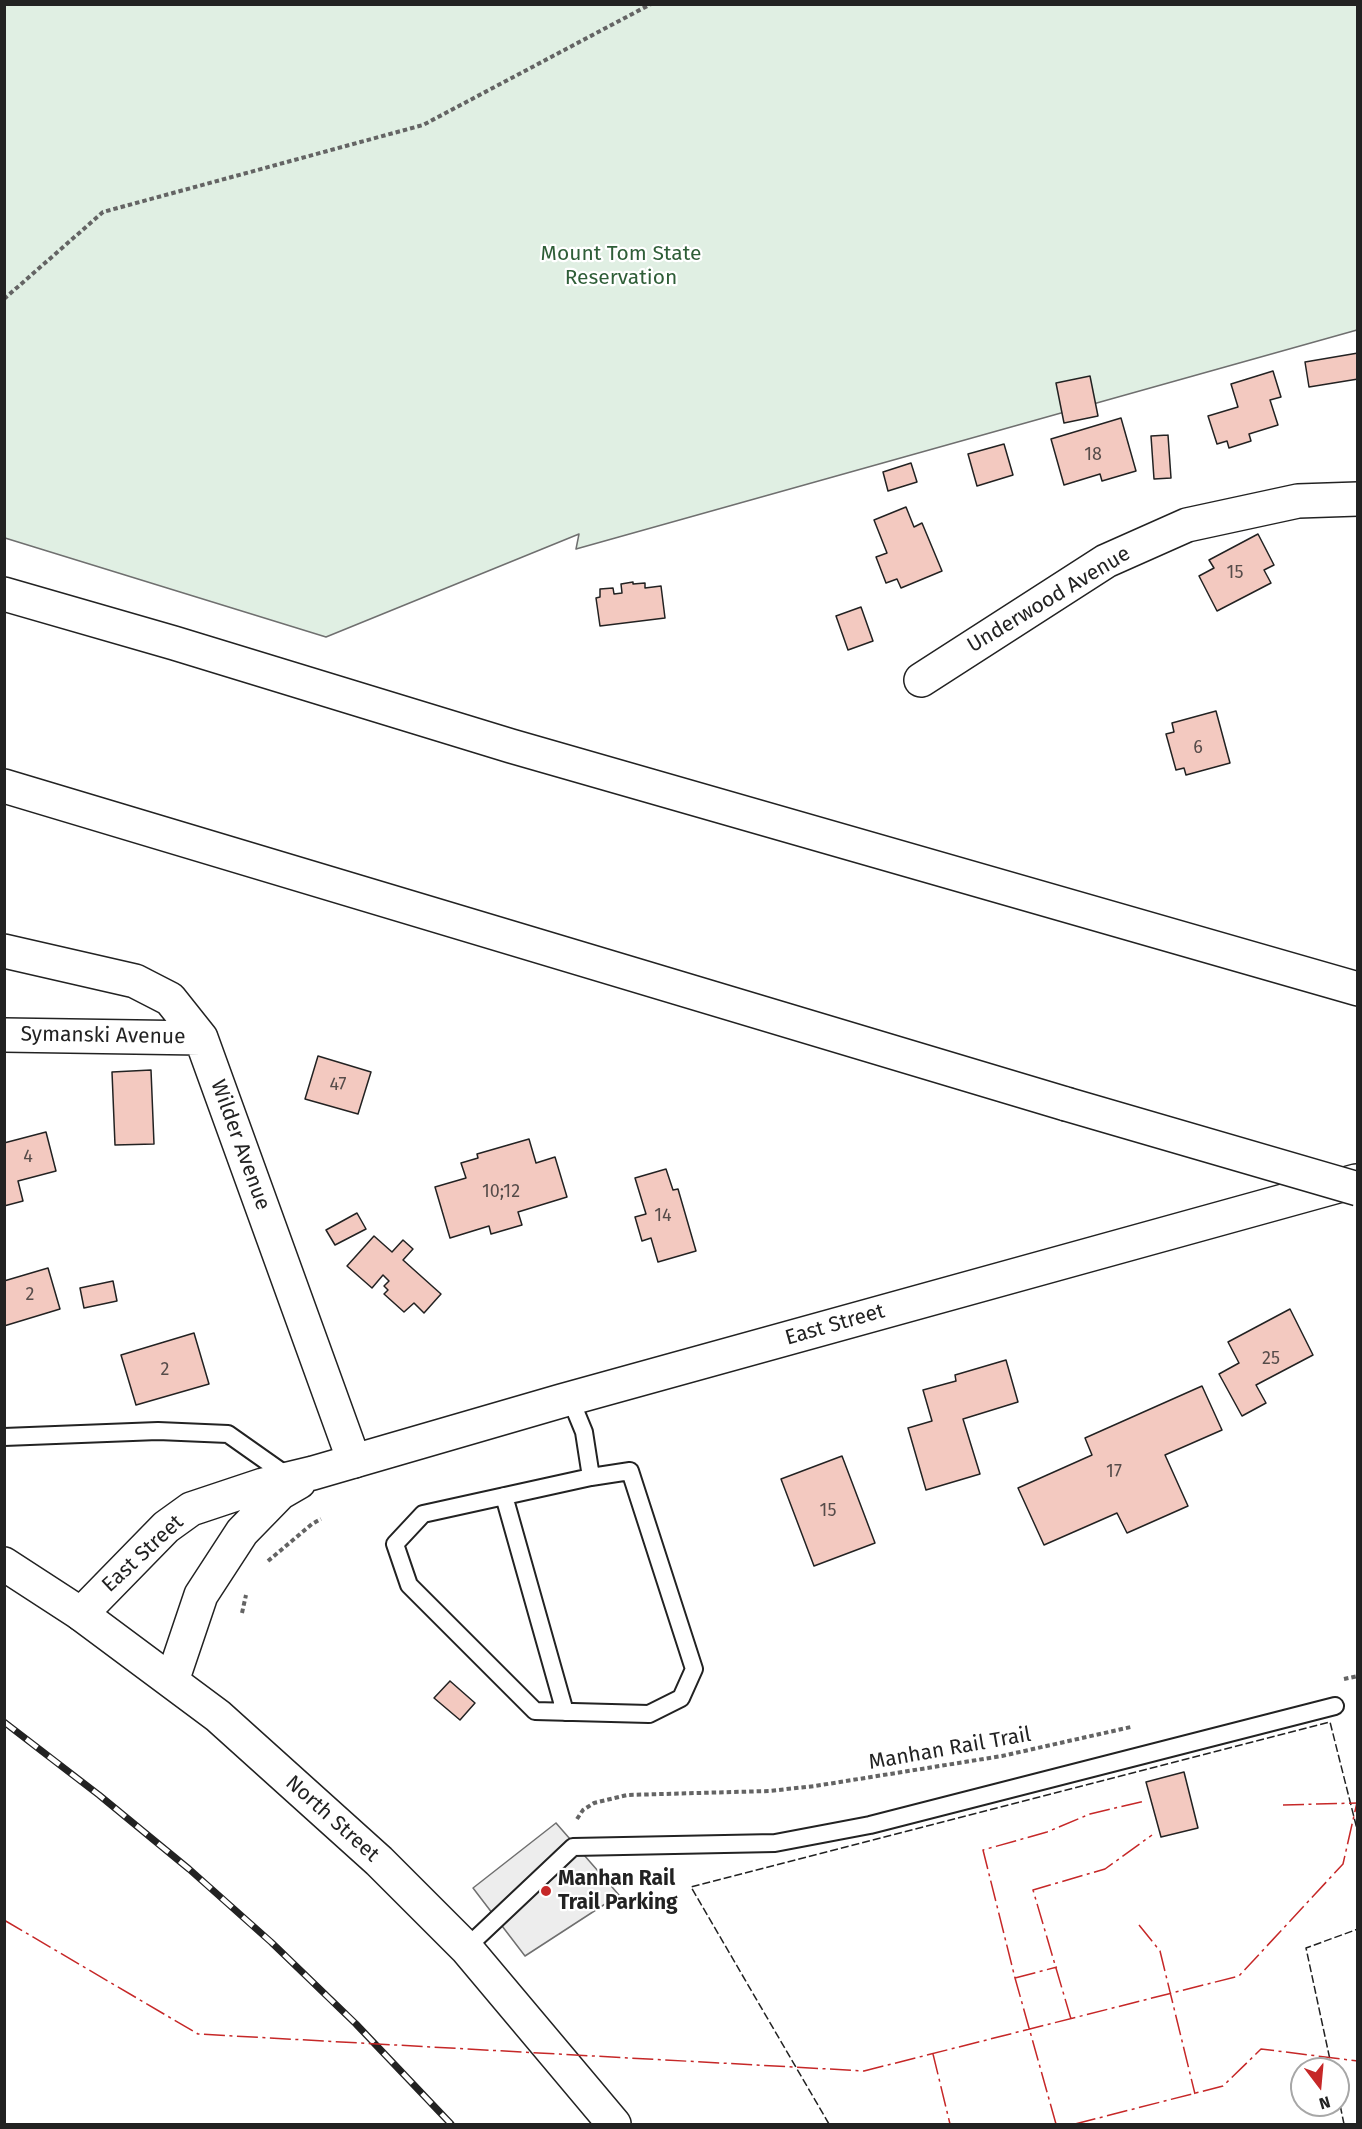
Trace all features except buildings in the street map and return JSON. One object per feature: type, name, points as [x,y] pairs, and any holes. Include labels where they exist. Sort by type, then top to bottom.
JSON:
[{"type":"main road","name":"Underwood Avenue","points":[[921,680],[1106,561],[1187,525],[1298,501],[1358,499]]},
{"type":"main road","points":[[4,594],[174,643],[523,750],[1358,989]]},
{"type":"main road","points":[[4,786],[1066,1104],[1358,1189]]},
{"type":"main road","name":"Wilder Avenue","points":[[4,951],[135,981],[170,999],[201,1038],[354,1461]]},
{"type":"main road","name":"Symanski Avenue","points":[[4,1035],[201,1038]]},
{"type":"main road","name":"East Street","points":[[81,1614],[166,1527],[191,1509],[570,1398],[1358,1181]]},
{"type":"main road","name":"East Street","points":[[172,1681],[201,1595],[242,1532],[301,1475]]},
{"type":"main road","name":"North Street","points":[[4,1564],[81,1614],[218,1716],[379,1861],[466,1948],[614,2124]]},
{"type":"lane","points":[[570,1398],[584,1432],[591,1477]]},
{"type":"lane","points":[[4,1437],[158,1431],[228,1434],[301,1475]]},
{"type":"lane","points":[[630,1471],[694,1669],[681,1698],[649,1714],[535,1711],[409,1586],[395,1544],[423,1514],[591,1477],[630,1471]]},
{"type":"lane","points":[[504,1496],[565,1712]]},
{"type":"lane","points":[[466,1948],[573,1847],[775,1844],[870,1825],[1335,1706]]},
{"type":"path","points":[[4,299],[102,212],[423,125],[651,4]]},
{"type":"path","points":[[262,1566],[321,1519]]},
{"type":"path","points":[[242,1613],[246,1593]]},
{"type":"path","points":[[1335,1681],[1358,1676]]},
{"type":"path","name":"Manhan Rail Trail","points":[[573,1847],[574,1827],[583,1810],[609,1798],[649,1794],[769,1791],[827,1785],[1002,1756],[1140,1725]]},
{"type":"green space","name":"Mount Tom State Reservation","points":[[4,5],[1357,5],[1357,330],[576,549],[579,534],[326,637],[5,538]]},
{"type":"shaded area","name":"Manhan Rail Trail Parking","points":[[556,1823],[619,1895],[525,1956],[473,1888]]},
{"type":"railway","points":[[4,1722],[99,1795],[189,1869],[271,1942],[356,2024],[451,2124]]},
{"type":"fence","points":[[829,2124],[691,1887],[1330,1722],[1358,1833]]},
{"type":"fence","points":[[1329,2057],[1306,1948],[1358,1929]]},
{"type":"fence","points":[[1343,2117],[1344,2124]]},
{"type":"power","points":[[4,1920],[198,2034],[864,2071],[1239,1976],[1343,1864],[1358,1798]]},
{"type":"power","points":[[1056,2124],[1015,1978],[983,1850],[1047,1832],[1090,1814],[1145,1801]]},
{"type":"power","points":[[1283,1805],[1358,1803]]},
{"type":"power","points":[[1071,2019],[1033,1890],[1105,1869],[1152,1835]]},
{"type":"power","points":[[1139,1925],[1160,1951],[1195,2094]]},
{"type":"power","points":[[1015,1978],[1057,1967]]},
{"type":"power","points":[[1075,2124],[1223,2086],[1261,2049],[1358,2061]]},
{"type":"power","points":[[933,2054],[950,2124]]},
{"type":"place","name":"Manhan Rail Trail Parking","points":[[546,1891]]}]
